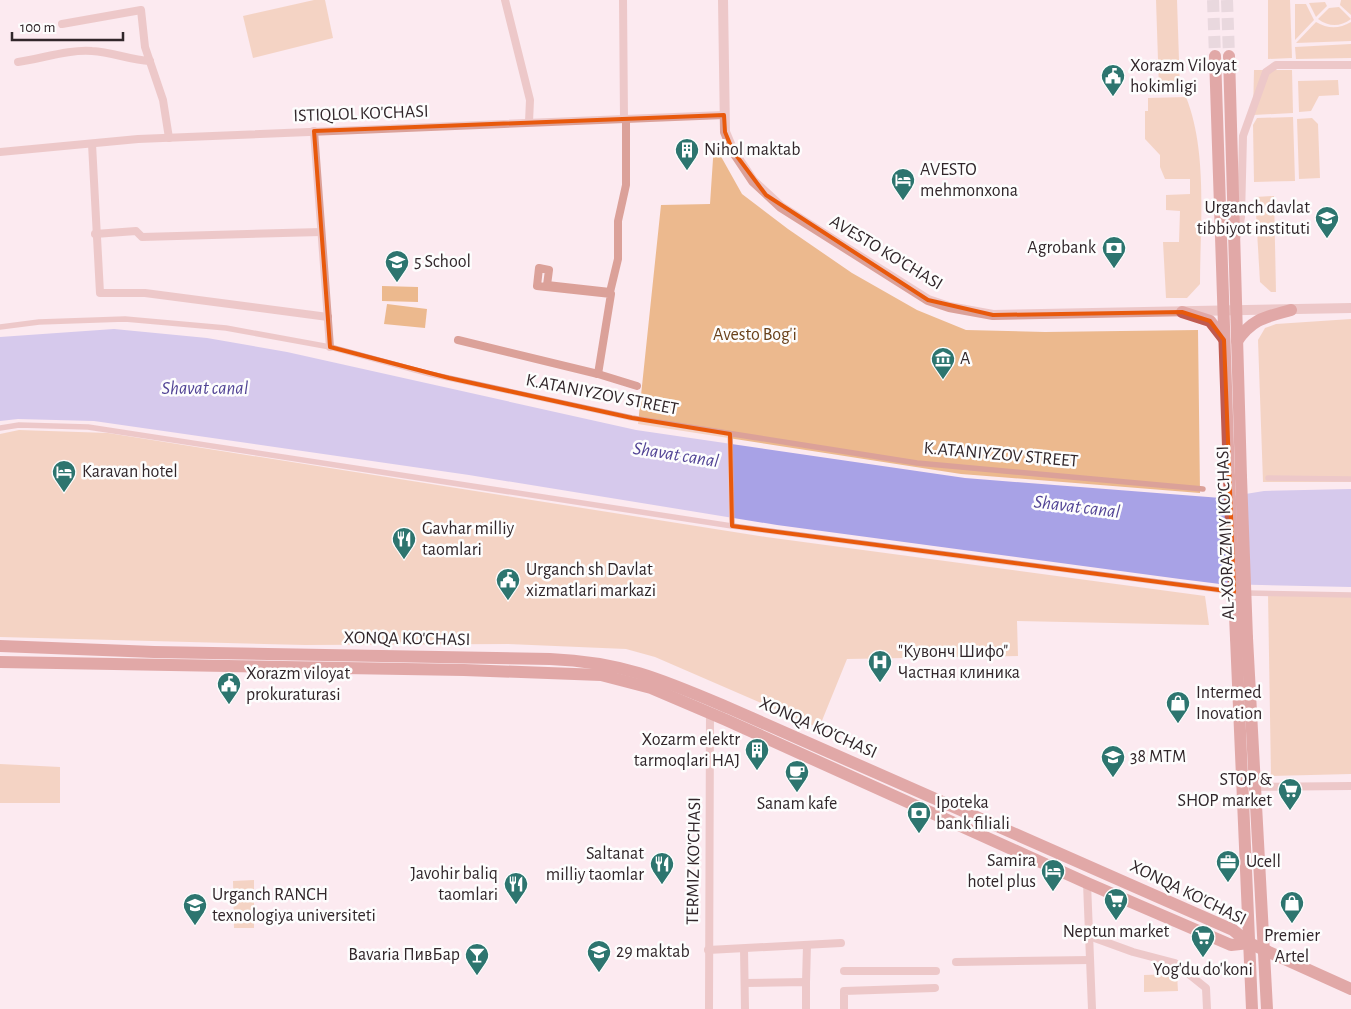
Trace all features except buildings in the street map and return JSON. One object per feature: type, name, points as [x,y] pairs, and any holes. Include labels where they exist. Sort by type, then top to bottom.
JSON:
[{"type":"main road","name":"AL-XORAZMIY KO’CHASI","points":[[1215,56],[1229,311],[1241,638],[1243,788],[1252,1009]]},
{"type":"main road","name":"AL-XORAZMIY KO’CHASI","points":[[1229,56],[1234,256],[1229,311]]},
{"type":"main road","points":[[1182,312],[1210,321],[1230,340],[1254,321],[1291,310]]},
{"type":"main road","name":"AL-XORAZMIY KO’CHASI","points":[[1241,638],[1256,787],[1267,1009]]},
{"type":"main road","name":"XONQA KO'CHASI","points":[[0,646],[426,663],[572,672],[601,676],[651,688],[710,714],[838,763],[1233,930],[1249,944]]},
{"type":"main road","points":[[154,652],[155,666]]},
{"type":"main road","name":"XONQA KO'CHASI","points":[[0,662],[155,666],[581,660],[628,669],[656,677],[1087,883],[1231,945],[1249,944]]},
{"type":"main road","points":[[1249,944],[1351,989]]},
{"type":"street","points":[[505,0],[530,100],[529,122]]},
{"type":"street","points":[[598,374],[612,294],[537,286],[539,268],[549,270],[547,285],[610,292],[618,259],[618,221],[626,185],[623,0]]},
{"type":"street","name":"AVESTO KO'CHASI","points":[[723,0],[725,132],[733,151],[749,176],[766,195],[819,233],[928,300],[949,307],[992,315],[1351,308]]},
{"type":"street","points":[[62,24],[141,10],[145,47],[163,100],[169,138]]},
{"type":"street","points":[[18,62],[89,51],[115,54],[131,60],[150,61]]},
{"type":"street","points":[[1234,256],[1241,217],[1243,136],[1266,72],[1276,65],[1351,66]]},
{"type":"street","name":"ISTIQLOL KO'CHASI","points":[[0,152],[169,138],[314,130],[724,115]]},
{"type":"street","points":[[314,130],[330,347]]},
{"type":"street","points":[[92,144],[95,234],[100,293],[144,293],[328,317]]},
{"type":"street","points":[[95,234],[136,231],[142,237],[321,232]]},
{"type":"street","name":"K.ATANIYZOV STREET","points":[[0,327],[49,321],[125,319],[226,328],[330,347],[449,378],[632,418],[917,462],[1203,489]]},
{"type":"street","points":[[458,340],[598,374],[637,386]]},
{"type":"street","points":[[0,428],[20,425],[88,427],[732,526],[1225,592],[1351,595]]},
{"type":"street","points":[[730,434],[732,526]]},
{"type":"street","points":[[1268,478],[1351,479]]},
{"type":"street","name":"TERMIZ KO'CHASI","points":[[709,1009],[710,714]]},
{"type":"street","points":[[1243,788],[1351,786]]},
{"type":"street","points":[[1087,883],[1092,1009]]},
{"type":"street","points":[[1089,936],[1133,952],[1175,963],[1206,988],[1208,1009]]},
{"type":"street","points":[[708,950],[841,943]]},
{"type":"street","points":[[806,1009],[807,945]]},
{"type":"street","points":[[744,949],[746,1009]]},
{"type":"street","points":[[956,962],[1090,960]]},
{"type":"street","points":[[844,971],[936,971]]},
{"type":"street","points":[[745,983],[806,982]]},
{"type":"street","points":[[844,1009],[844,990],[935,988]]},
{"type":"highlighted area","points":[[724,115],[725,132],[733,151],[766,195],[928,300],[993,315],[1182,312],[1210,321],[1224,340],[1234,592],[732,526],[730,434],[632,418],[449,378],[330,347],[314,131]]},
{"type":"green space","points":[[314,0],[325,0],[333,38],[253,58],[243,16]]},
{"type":"green space","points":[[1156,0],[1177,0],[1180,90],[1159,90]]},
{"type":"green space","points":[[1268,0],[1290,0],[1292,58],[1268,59]]},
{"type":"green space","points":[[1341,0],[1351,0],[1351,15],[1340,5]]},
{"type":"green space","points":[[1325,2],[1327,6],[1316,17],[1309,3]]},
{"type":"green space","points":[[1295,4],[1306,4],[1314,20],[1295,40]]},
{"type":"green space","points":[[1339,7],[1351,19],[1343,24],[1335,25],[1326,24],[1318,19],[1329,8]]},
{"type":"green space","points":[[1316,22],[1334,27],[1351,22],[1351,41],[1296,43]]},
{"type":"green space","points":[[1351,44],[1351,58],[1296,59],[1295,47]]},
{"type":"green space","points":[[1254,70],[1292,70],[1293,113],[1253,115]]},
{"type":"green space","points":[[1338,80],[1339,95],[1319,96],[1311,111],[1299,112],[1298,81]]},
{"type":"green space","points":[[1186,97],[1193,118],[1200,165],[1200,284],[1187,298],[1166,298],[1163,242],[1179,242],[1180,211],[1166,210],[1166,195],[1190,194],[1190,179],[1165,179],[1160,167],[1160,155],[1145,139],[1145,111],[1148,111],[1148,98]]},
{"type":"green space","points":[[1293,117],[1295,181],[1254,182],[1253,125],[1257,118]]},
{"type":"green space","points":[[1312,118],[1318,124],[1320,178],[1299,179],[1297,119]]},
{"type":"green space","name":"Avesto Bog'i","points":[[714,144],[742,194],[788,229],[852,273],[917,310],[966,330],[1045,332],[1198,330],[1200,493],[961,474],[638,424],[661,205],[710,204]]},
{"type":"green space","points":[[1274,196],[1276,292],[1271,292],[1260,282],[1255,197]]},
{"type":"green space","points":[[382,286],[418,287],[418,302],[382,301]]},
{"type":"green space","points":[[387,304],[427,309],[425,328],[384,324]]},
{"type":"green space","points":[[1351,319],[1351,482],[1263,482],[1258,340],[1265,328],[1276,324]]},
{"type":"green space","points":[[19,430],[108,433],[766,537],[1205,596],[1209,625],[1017,621],[1018,656],[847,659],[819,728],[655,657],[626,649],[508,644],[305,645],[0,637],[0,434]]},
{"type":"green space","points":[[1268,594],[1351,597],[1351,774],[1271,776]]},
{"type":"green space","points":[[0,764],[60,767],[60,803],[0,803]]},
{"type":"green space","points":[[254,880],[254,928],[234,928],[233,881]]},
{"type":"green space","points":[[1177,974],[1178,991],[1144,992],[1144,975]]},
{"type":"water","name":"Shavat canal","points":[[114,329],[207,338],[287,352],[636,430],[965,478],[1221,498],[1264,491],[1351,489],[1351,587],[1220,584],[777,525],[469,475],[94,421],[18,419],[0,421],[0,337]]},
{"type":"tunnel","points":[[1213,0],[1215,56]]},
{"type":"tunnel","points":[[1227,0],[1229,56]]},
{"type":"place","name":"Xorazm Viloyat hokimligi","points":[[1113,97]]},
{"type":"place","name":"Nihol maktab","points":[[687,171]]},
{"type":"place","name":"AVESTO mehmonxona","points":[[903,201]]},
{"type":"place","name":"Urganch davlat tibbiyot instituti","points":[[1327,239]]},
{"type":"place","name":"Agrobank","points":[[1114,269]]},
{"type":"place","name":"5 School","points":[[397,283]]},
{"type":"place","name":"A","points":[[943,380]]},
{"type":"place","name":"Karavan hotel","points":[[64,493]]},
{"type":"place","name":"Gavhar milliy taomlari","points":[[404,560]]},
{"type":"place","name":"Urganch sh Davlat xizmatlari markazi","points":[[508,601]]},
{"type":"place","name":"\"Кувонч Шифо\" Частная клиника","points":[[880,683]]},
{"type":"place","name":"Xorazm viloyat prokuraturasi","points":[[229,705]]},
{"type":"place","name":"Intermed Inovation","points":[[1178,724]]},
{"type":"place","name":"Xozarm elektr tarmoqlari HAJ","points":[[757,771]]},
{"type":"place","name":"38 MTM","points":[[1113,778]]},
{"type":"place","name":"Sanam kafe","points":[[797,793]]},
{"type":"place","name":"STOP & SHOP market","points":[[1290,811]]},
{"type":"place","name":"Ipoteka bank filiali","points":[[919,834]]},
{"type":"place","name":"Ucell","points":[[1228,883]]},
{"type":"place","name":"Saltanat milliy taomlar","points":[[662,885]]},
{"type":"place","name":"Samira hotel plus","points":[[1053,892]]},
{"type":"place","name":"Javohir baliq taomlari","points":[[516,905]]},
{"type":"place","name":"Neptun market","points":[[1116,921]]},
{"type":"place","name":"Premier Artel","points":[[1292,924]]},
{"type":"place","name":"Urganch RANCH texnologiya universiteti","points":[[195,926]]},
{"type":"place","name":"Yog'du do'koni","points":[[1203,958]]},
{"type":"place","name":"29 maktab","points":[[599,973]]},
{"type":"place","name":"Bavaria ПивБар","points":[[477,976]]}]
